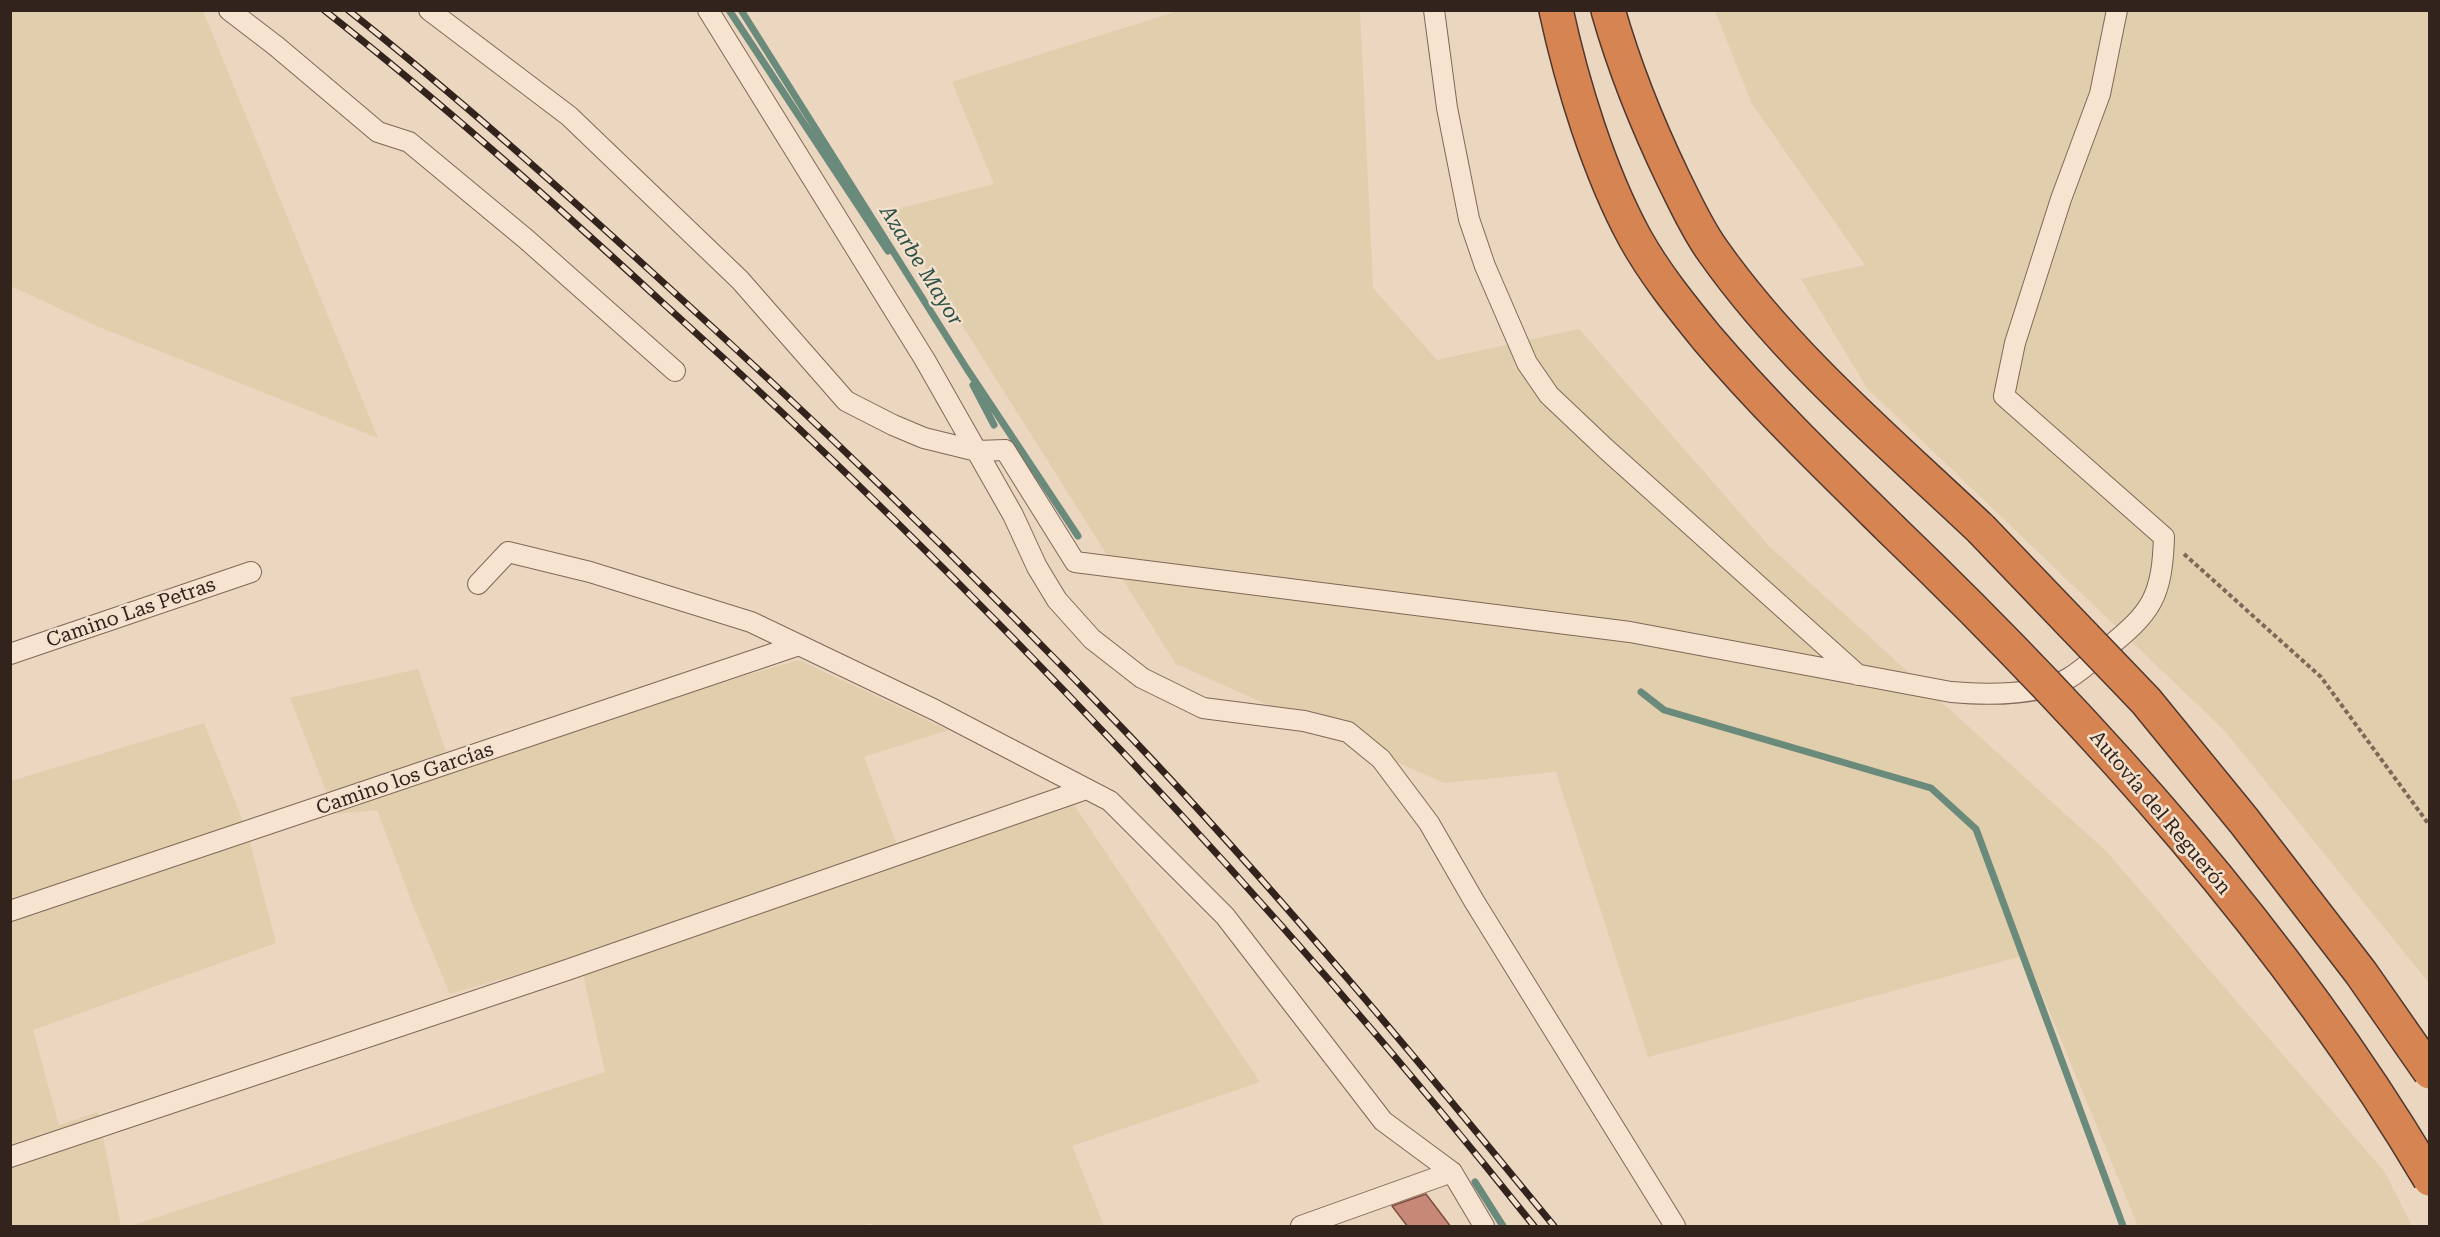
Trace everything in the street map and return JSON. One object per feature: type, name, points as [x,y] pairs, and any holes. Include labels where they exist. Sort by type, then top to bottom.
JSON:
[{"type":"highway","name":"Autovía del Reguerón","points":[[1556,10],[1576,87],[1610,185],[1635,238],[1682,308],[1739,376],[1793,434],[2023,658],[2104,745],[2162,812],[2312,1001],[2352,1057],[2430,1179]]},
{"type":"highway","points":[[1608,10],[1635,96],[1691,216],[1713,251],[1777,329],[1856,410],[1981,529],[2146,701],[2244,821],[2354,964],[2430,1072]]},
{"type":"street","points":[[229,10],[276,46],[378,132],[409,142],[526,239],[675,371]]},
{"type":"street","points":[[429,10],[568,116],[740,280],[846,401],[924,438],[977,451],[1005,450],[1075,562],[1630,632],[1951,692],[1984,695],[2031,691],[2068,679],[2133,628],[2152,604],[2163,570],[2164,537],[2004,396],[2015,343],[2061,199],[2100,94],[2117,10]]},
{"type":"street","points":[[708,10],[925,360],[1013,515],[1036,567],[1057,600],[1092,639],[1135,673],[1203,708],[1304,721],[1348,732],[1382,759],[1429,822],[1474,901],[1675,1227]]},
{"type":"street","points":[[1434,10],[1447,108],[1470,219],[1485,266],[1527,363],[1550,395],[1598,441],[1858,675]]},
{"type":"street","points":[[477,584],[508,552],[590,572],[740,619],[935,710],[1110,801],[1226,916],[1383,1121],[1452,1172],[1484,1227]]},
{"type":"street","name":"Camino Las Petras","points":[[10,654],[251,572]]},
{"type":"street","name":"Camino los Garcías","points":[[10,911],[799,645]]},
{"type":"street","points":[[10,1157],[567,970],[1086,789]]},
{"type":"street","points":[[1301,1227],[1452,1172]]},
{"type":"path","points":[[2164,537],[2321,677],[2430,826]]},
{"type":"shaded area","points":[[11,10],[203,11],[378,438],[99,327],[11,286]]},
{"type":"shaded area","points":[[1178,11],[1360,11],[1373,288],[1437,360],[1579,329],[1768,545],[2106,851],[2384,1171],[2412,1226],[2138,1226],[2026,955],[1648,1057],[1556,772],[1444,783],[1176,664],[890,211],[994,184],[952,82]]},
{"type":"shaded area","points":[[1715,11],[2429,11],[2429,983],[2224,730],[1867,388],[1801,279],[1865,265],[1752,104]]},
{"type":"shaded area","points":[[799,660],[948,730],[864,757],[903,861],[1074,805],[1260,1082],[1072,1146],[1104,1226],[873,1226],[871,1223],[863,1226],[130,1226],[605,1072],[579,956],[450,994],[377,810],[335,814],[290,698],[418,669],[449,761]]},
{"type":"shaded area","points":[[204,723],[247,831],[276,943],[33,1030],[59,1125],[98,1112],[121,1226],[11,1226],[11,781]]},
{"type":"building","points":[[1426,1194],[1451,1227],[1408,1227],[1392,1206]]},
{"type":"waterway","points":[[729,10],[888,251]]},
{"type":"waterway","name":"Azarbe Mayor","points":[[741,10],[967,369],[1078,536]]},
{"type":"waterway","points":[[973,385],[994,425]]},
{"type":"waterway","points":[[1641,692],[1664,710],[1931,788],[1976,829],[2123,1226]]},
{"type":"waterway","points":[[1475,1182],[1503,1226]]},
{"type":"railway","points":[[324,10],[454,117],[623,266],[896,521],[1008,633],[1118,747],[1331,982],[1534,1226]]},
{"type":"railway","points":[[348,10],[504,140],[716,330],[835,442],[1011,614],[1125,731],[1236,851],[1397,1037],[1554,1226]]}]
